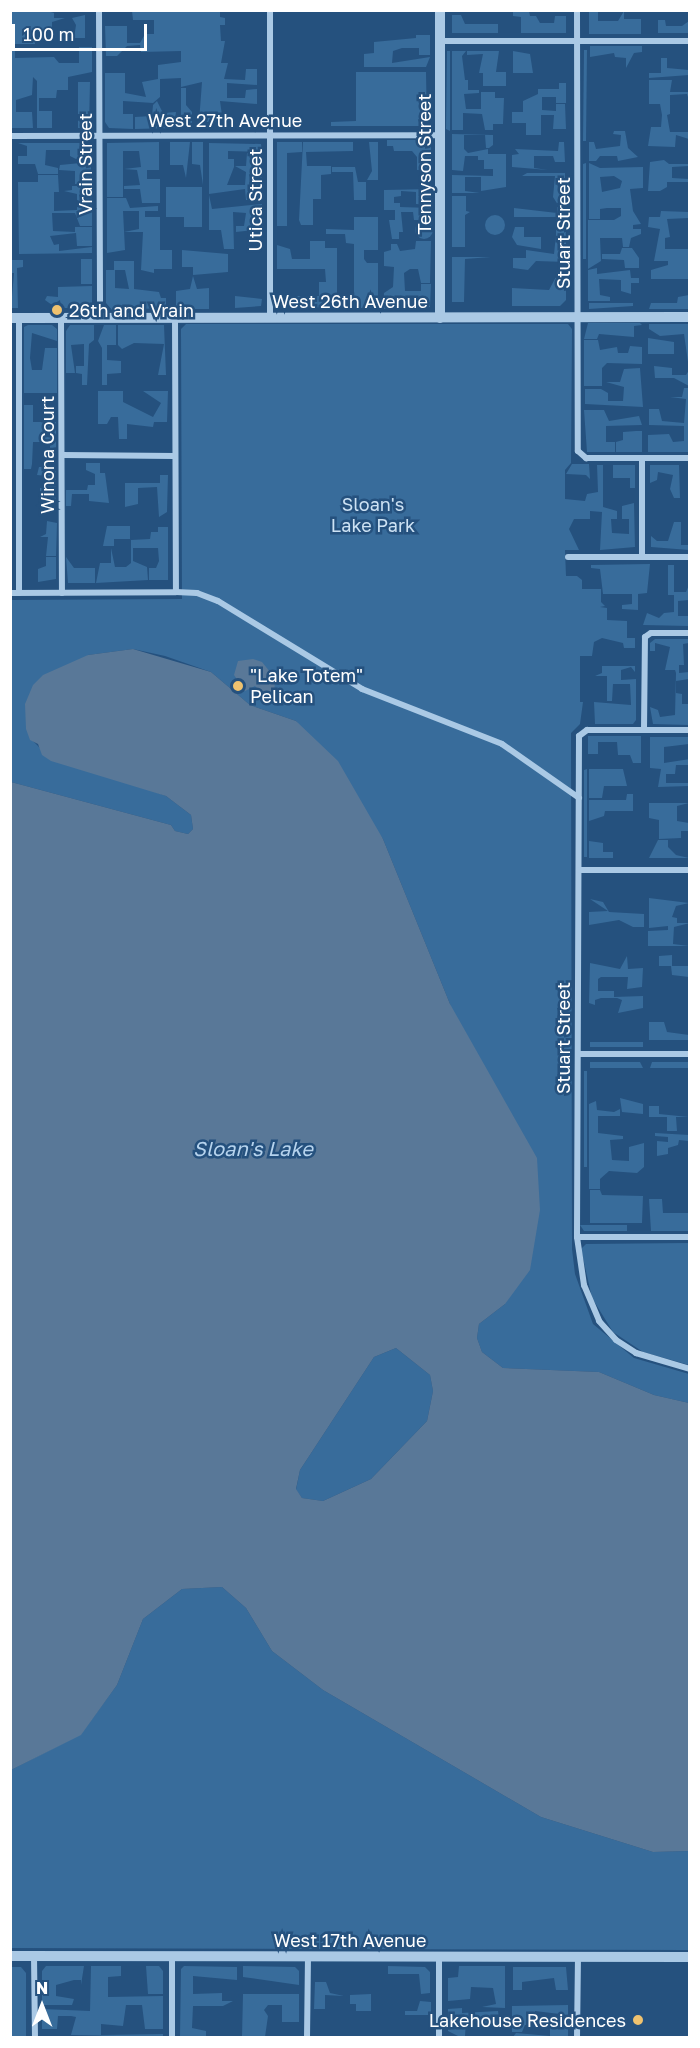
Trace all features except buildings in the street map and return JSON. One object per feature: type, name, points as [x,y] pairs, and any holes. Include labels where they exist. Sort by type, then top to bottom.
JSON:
[{"type":"street","name":"Vrain Street","points":[[99,10],[100,318]]},
{"type":"street","name":"Utica Street","points":[[270,10],[270,318]]},
{"type":"street","name":"Tennyson Street","points":[[440,318],[441,10]]},
{"type":"street","name":"Stuart Street","points":[[577,10],[580,455],[642,458]]},
{"type":"street","points":[[440,41],[690,41]]},
{"type":"street","name":"West 27th Avenue","points":[[10,136],[440,135]]},
{"type":"street","name":"West 26th Avenue","points":[[15,318],[690,317]]},
{"type":"street","points":[[15,318],[20,593]]},
{"type":"street","name":"Winona Court","points":[[61,318],[62,592]]},
{"type":"street","points":[[175,318],[176,592]]},
{"type":"street","points":[[62,455],[175,456]]},
{"type":"street","points":[[642,557],[642,458],[690,458]]},
{"type":"street","points":[[568,557],[690,557]]},
{"type":"street","points":[[10,593],[196,593],[218,601],[362,689],[502,744],[579,798]]},
{"type":"street","points":[[690,633],[646,636],[644,730],[690,730]]},
{"type":"street","name":"Stuart Street","points":[[644,730],[587,730],[578,739],[577,1237],[579,1266],[589,1303],[607,1331],[636,1353],[690,1369]]},
{"type":"street","points":[[579,870],[690,870]]},
{"type":"street","points":[[578,1054],[690,1054]]},
{"type":"street","points":[[577,1237],[690,1237]]},
{"type":"street","name":"West 17th Avenue","points":[[10,1956],[690,1957]]},
{"type":"street","points":[[34,1956],[35,2037]]},
{"type":"street","points":[[172,1956],[172,2037]]},
{"type":"street","points":[[307,2037],[308,1956]]},
{"type":"street","points":[[439,1957],[439,2037]]},
{"type":"street","points":[[578,1957],[578,2037]]},
{"type":"green space","points":[[10,11],[47,11],[54,13],[54,18],[65,18],[52,22],[52,30],[35,30],[35,44],[15,44],[15,58],[54,57],[59,63],[79,63],[79,47],[92,47],[92,72],[68,77],[68,90],[57,90],[56,98],[39,98],[39,111],[52,111],[52,128],[37,128],[37,81],[33,77],[32,95],[16,100],[16,112],[32,112],[33,128],[11,128]]},
{"type":"green space","points":[[132,11],[220,11],[220,17],[225,18],[225,25],[220,25],[221,41],[225,41],[221,63],[228,63],[224,79],[245,80],[246,69],[257,69],[257,85],[227,83],[227,98],[245,98],[246,90],[257,89],[257,104],[220,101],[223,122],[199,122],[202,82],[181,87],[181,78],[160,79],[160,97],[153,103],[123,101],[123,114],[133,114],[133,129],[109,128],[105,122],[105,73],[125,73],[125,93],[146,97],[142,82],[158,79],[158,65],[181,62],[181,51],[141,52],[140,45],[127,46],[117,56],[106,56],[105,26],[127,26],[127,43],[140,43],[145,34],[154,34],[154,20],[133,20]]},
{"type":"green space","points":[[513,11],[529,11],[530,16],[536,16],[540,23],[554,23],[555,16],[566,16],[566,33],[521,33],[521,17],[513,16]]},
{"type":"green space","points":[[589,11],[598,11],[598,21],[618,21],[624,11],[624,19],[641,19],[641,34],[589,34]]},
{"type":"green space","points":[[85,15],[85,38],[74,38],[76,25],[72,18]]},
{"type":"green space","points":[[452,15],[461,15],[465,24],[498,24],[498,33],[452,33]]},
{"type":"green space","points":[[658,20],[665,20],[666,26],[682,26],[689,21],[689,33],[658,33]]},
{"type":"green space","points":[[416,35],[430,35],[430,55],[419,55],[419,48],[402,48],[393,51],[392,63],[430,57],[426,67],[364,67],[364,54],[374,53],[374,42],[416,38]]},
{"type":"green space","points":[[590,46],[642,46],[642,52],[634,53],[626,68],[626,58],[615,57],[614,53],[590,57]]},
{"type":"green space","points":[[584,50],[587,50],[586,141],[583,141]]},
{"type":"green space","points":[[447,51],[450,51],[450,131],[446,129]]},
{"type":"green space","points":[[452,51],[466,51],[462,56],[468,90],[479,90],[479,93],[464,94],[466,109],[481,109],[481,92],[495,92],[495,98],[504,98],[503,124],[493,124],[493,130],[485,130],[482,114],[463,113],[463,130],[452,130]]},
{"type":"green space","points":[[467,51],[499,51],[496,72],[506,72],[506,86],[483,86],[483,73],[479,73],[483,54],[467,55]]},
{"type":"green space","points":[[513,51],[530,54],[533,73],[513,73]]},
{"type":"green space","points":[[661,58],[667,58],[667,68],[689,70],[689,75],[649,78],[649,73],[661,73]]},
{"type":"green space","points":[[356,72],[426,72],[427,126],[331,126],[331,122],[356,121]]},
{"type":"green space","points":[[649,80],[672,80],[670,92],[689,92],[689,100],[687,94],[670,95],[670,114],[667,115],[670,132],[688,132],[689,128],[689,139],[676,135],[675,147],[648,146],[651,127],[661,127],[662,115],[660,104],[649,104]]},
{"type":"green space","points":[[78,82],[90,82],[89,128],[78,128]]},
{"type":"green space","points":[[559,83],[566,83],[566,103],[556,103],[556,97],[542,97],[542,110],[556,111],[556,104],[565,104],[566,129],[553,129],[554,115],[541,115],[541,135],[526,135],[526,123],[512,123],[512,112],[523,112],[523,101],[538,94],[538,89],[559,89]]},
{"type":"green space","points":[[181,88],[186,88],[186,105],[192,112],[192,123],[181,123]]},
{"type":"green space","points":[[157,101],[163,113],[176,112],[174,128],[135,129],[135,117],[152,116],[153,105]]},
{"type":"green space","points":[[614,131],[625,131],[628,148],[638,157],[618,161],[617,156],[600,156],[596,161],[589,161],[589,142],[594,142],[596,149],[620,146],[621,135],[613,134]]},
{"type":"green space","points":[[452,134],[493,135],[493,145],[486,148],[485,135],[464,135],[464,149],[468,153],[488,149],[488,154],[506,154],[506,187],[481,191],[481,177],[465,177],[465,191],[480,193],[452,193],[452,175],[493,176],[493,169],[484,169],[484,160],[478,160],[478,156],[465,156],[463,171],[452,170]]},
{"type":"green space","points":[[387,140],[425,140],[431,146],[431,169],[417,170],[417,157],[412,151],[394,151],[393,146],[387,146]]},
{"type":"green space","points":[[159,142],[159,170],[147,170],[147,179],[160,179],[160,203],[142,203],[140,189],[124,189],[124,186],[140,185],[137,170],[124,169],[141,167],[139,151],[123,151],[123,197],[107,197],[107,143]]},
{"type":"green space","points":[[170,142],[190,142],[186,178],[183,165],[170,165]]},
{"type":"green space","points":[[192,142],[203,142],[203,185],[200,165],[192,164]]},
{"type":"green space","points":[[277,142],[302,142],[302,152],[287,153],[287,226],[277,226]]},
{"type":"green space","points":[[303,142],[353,142],[353,151],[306,152],[307,166],[331,166],[331,174],[321,175],[321,199],[313,199],[313,225],[301,225],[299,220]]},
{"type":"green space","points":[[369,142],[378,142],[378,180],[367,180],[372,171]]},
{"type":"green space","points":[[559,142],[564,142],[565,162],[555,162],[553,156],[534,156],[534,168],[548,170],[512,167],[512,155],[519,154],[515,149],[558,151]]},
{"type":"green space","points":[[18,143],[88,143],[91,158],[76,159],[70,156],[70,150],[46,150],[45,165],[58,168],[58,174],[38,174],[35,164],[18,164],[18,156],[27,156],[27,146]]},
{"type":"green space","points":[[209,143],[261,144],[262,152],[228,151],[228,159],[234,159],[234,167],[227,185],[245,185],[246,172],[235,166],[246,166],[247,153],[261,153],[262,200],[246,200],[245,189],[209,194]]},
{"type":"green space","points":[[664,160],[669,164],[689,164],[689,166],[672,167],[672,178],[689,179],[689,182],[667,182],[667,187],[660,191],[648,191],[650,162]]},
{"type":"green space","points":[[91,162],[91,184],[75,184],[75,171],[59,170],[60,165]]},
{"type":"green space","points":[[586,163],[586,259],[583,259],[583,164]]},
{"type":"green space","points":[[589,163],[600,168],[643,167],[643,188],[630,189],[633,211],[641,224],[633,225],[633,229],[641,229],[641,234],[631,238],[629,247],[623,247],[622,238],[600,238],[601,261],[588,269],[588,220],[614,220],[621,216],[621,208],[600,209],[600,219],[589,219]],"holes":[[[614,176],[622,181],[620,188],[602,192],[600,177]]]},
{"type":"green space","points":[[332,167],[355,167],[358,182],[366,182],[366,200],[354,200],[353,172],[332,172]]},
{"type":"green space","points":[[527,173],[565,173],[565,205],[558,205],[553,197],[555,176],[522,176]]},
{"type":"green space","points":[[38,175],[58,175],[59,192],[54,192],[54,211],[77,210],[77,206],[92,202],[92,226],[80,226],[75,213],[52,213],[53,231],[75,232],[75,227],[92,227],[92,246],[77,246],[76,233],[50,236],[54,245],[59,244],[59,251],[92,247],[92,253],[19,254],[18,182],[38,182]]},
{"type":"green space","points":[[72,186],[91,186],[92,201],[77,204],[77,194],[64,191],[72,190]]},
{"type":"green space","points":[[166,187],[202,187],[202,227],[184,227],[184,217],[166,217]]},
{"type":"green space","points":[[431,189],[431,205],[416,204],[416,192],[401,191],[401,196],[394,197],[394,203],[400,203],[400,207],[430,208],[430,220],[414,220],[413,212],[401,212],[403,232],[399,232],[399,239],[392,239],[389,220],[395,220],[395,210],[384,210],[384,190]]},
{"type":"green space","points":[[209,195],[212,209],[262,204],[262,229],[236,232],[236,226],[244,226],[246,213],[233,212],[234,249],[224,249],[221,230],[209,230]]},
{"type":"green space","points":[[452,196],[466,196],[466,211],[470,212],[465,215],[465,247],[452,247]]},
{"type":"green space","points":[[107,198],[126,198],[130,208],[158,206],[158,211],[145,211],[145,217],[160,217],[160,250],[172,250],[172,269],[154,269],[154,273],[141,270],[143,232],[124,232],[125,250],[107,253]],"holes":[[[123,211],[139,211],[139,229],[124,232]]]},
{"type":"green space","points":[[557,207],[566,207],[566,262],[536,261],[528,270],[513,268],[513,258],[526,258],[526,250],[554,254],[556,235],[556,217],[514,217],[514,208],[557,213]]},
{"type":"green space","points":[[661,211],[689,212],[689,218],[667,219],[670,237],[665,238],[665,249],[689,249],[689,279],[651,279],[651,270],[668,265],[668,261],[654,261],[660,229],[648,227],[649,217],[660,217]]},
{"type":"green space","points":[[495,215],[502,218],[505,225],[502,232],[495,235],[488,232],[485,225],[488,218]]},
{"type":"green space","points":[[354,217],[378,217],[378,250],[364,250],[364,259],[367,263],[378,263],[378,308],[354,308],[354,244],[346,243],[345,234],[326,234],[326,229],[354,230]]},
{"type":"green space","points":[[424,221],[430,224],[433,230],[430,236],[424,239],[418,236],[415,230],[418,224]]},
{"type":"green space","points":[[515,227],[524,227],[524,237],[541,237],[541,249],[517,245],[512,237]]},
{"type":"green space","points":[[310,241],[325,241],[325,248],[337,248],[337,308],[303,307],[297,296],[319,296],[319,282],[326,282],[325,269],[277,269],[277,245],[290,249],[292,259],[310,259]]},
{"type":"green space","points":[[416,241],[431,241],[430,283],[421,283],[418,269],[410,269],[404,273],[405,291],[421,291],[421,284],[431,284],[430,307],[384,309],[384,293],[393,287],[394,267],[384,266],[384,252],[391,250],[391,244],[397,244],[400,251],[415,249]]},
{"type":"green space","points":[[622,248],[632,248],[639,258],[639,268],[625,268],[624,260],[602,259],[602,254],[620,254]]},
{"type":"green space","points":[[182,250],[228,254],[228,272],[193,275],[193,267],[182,267]]},
{"type":"green space","points":[[452,257],[491,257],[465,259],[464,302],[452,302]]},
{"type":"green space","points":[[81,259],[92,259],[92,284],[81,284]]},
{"type":"green space","points":[[10,260],[23,260],[23,267],[17,268],[18,308],[11,308],[14,273],[11,273]]},
{"type":"green space","points":[[114,261],[134,261],[134,289],[159,292],[161,298],[166,298],[166,308],[112,310],[106,303],[106,270],[114,270]],"holes":[[[115,270],[125,270],[129,289],[115,288]]]},
{"type":"green space","points":[[597,268],[597,274],[630,270],[631,278],[639,278],[639,283],[631,283],[631,294],[621,291],[621,280],[599,279],[600,295],[610,297],[610,301],[588,301],[588,270]]},
{"type":"green space","points":[[557,275],[566,275],[566,300],[560,306],[512,306],[512,288],[549,290]]},
{"type":"green space","points":[[193,276],[197,289],[209,288],[209,309],[176,309],[176,291],[190,289]]},
{"type":"green space","points":[[92,286],[92,305],[87,308],[61,308],[60,300],[52,305],[45,300],[47,296],[58,297],[58,287]]},
{"type":"green space","points":[[689,295],[689,309],[649,309],[651,303],[677,303],[678,297]]},
{"type":"green space","points":[[235,296],[262,299],[261,306],[235,308]]},
{"type":"green space","points":[[589,303],[633,303],[633,306],[589,309]]},
{"type":"green space","points":[[588,323],[640,323],[642,325],[634,326],[634,337],[599,334],[597,339],[584,339]]},
{"type":"green space","name":"Sloan's Lake Park","points":[[186,324],[568,324],[572,329],[571,463],[565,470],[565,499],[585,501],[587,494],[598,492],[597,465],[603,465],[603,507],[617,511],[617,519],[611,519],[612,533],[629,534],[629,519],[622,519],[622,506],[634,503],[635,547],[600,550],[602,512],[590,511],[590,519],[574,519],[569,529],[579,550],[565,550],[566,576],[577,576],[582,580],[582,589],[601,589],[601,602],[605,606],[600,607],[607,608],[607,620],[627,621],[627,638],[635,638],[635,648],[624,648],[623,643],[602,638],[594,642],[592,656],[580,656],[580,702],[583,702],[580,724],[571,733],[572,1249],[575,1274],[593,1324],[634,1358],[689,1374],[689,1403],[654,1395],[599,1372],[503,1368],[482,1352],[477,1338],[479,1324],[505,1304],[450,1004],[383,839],[296,721],[250,705],[211,672],[165,656],[133,649],[88,655],[33,741],[41,749],[166,796],[191,815],[193,829],[188,834],[175,831],[171,825],[11,782],[10,600],[182,599],[181,329]]},
{"type":"green space","points":[[649,324],[689,324],[689,369],[684,334],[660,336],[649,329]]},
{"type":"green space","points":[[52,325],[57,329],[57,341],[32,333],[30,358],[32,370],[42,370],[45,348],[57,348],[57,393],[24,393],[24,327]]},
{"type":"green space","points":[[70,325],[94,325],[94,340],[89,344],[87,385],[82,385],[82,374],[76,373],[76,366],[84,366],[84,344],[71,345],[75,373],[66,373],[66,331]]},
{"type":"green space","points":[[104,325],[116,325],[116,345],[107,345],[107,360],[121,361],[121,373],[107,374],[107,385],[102,385],[102,348],[98,341]]},
{"type":"green space","points":[[118,325],[164,325],[166,375],[158,375],[164,344],[134,343],[122,349],[118,345]]},
{"type":"green space","points":[[648,338],[674,342],[674,354],[648,354]]},
{"type":"green space","points":[[584,340],[598,340],[600,350],[617,347],[618,353],[628,353],[630,346],[642,347],[642,364],[607,363],[602,368],[602,386],[584,386]]},
{"type":"green space","points":[[654,366],[672,368],[672,375],[686,375],[689,370],[689,386],[674,378],[655,378]]},
{"type":"green space","points":[[640,368],[643,407],[585,404],[585,389],[601,389],[608,393],[608,401],[623,401],[624,387],[606,382],[620,382],[624,369]]},
{"type":"green space","points":[[684,388],[689,388],[689,452],[648,452],[648,435],[669,434],[673,442],[684,441],[684,426],[649,425],[649,409],[659,409],[662,421],[684,423],[686,399],[670,397],[682,397]]},
{"type":"green space","points":[[98,391],[123,391],[123,402],[153,417],[161,403],[143,391],[168,391],[167,422],[154,422],[153,427],[127,424],[127,439],[119,439],[118,417],[111,417],[107,424],[98,424]]},
{"type":"green space","points":[[24,405],[33,405],[33,422],[56,422],[56,461],[50,461],[50,442],[33,442],[31,469],[24,469]]},
{"type":"green space","points":[[584,410],[604,410],[609,421],[639,416],[642,425],[606,426],[606,442],[615,442],[615,452],[587,452]]},
{"type":"green space","points":[[642,431],[642,452],[616,452],[616,442],[623,440],[623,432]]},
{"type":"green space","points":[[86,463],[100,463],[100,473],[105,473],[109,503],[89,501],[89,494],[72,494],[71,506],[66,506],[66,490],[87,490],[88,485],[95,485],[95,474],[86,470]]},
{"type":"green space","points":[[572,464],[589,464],[590,479],[586,475],[566,474]]},
{"type":"green space","points":[[613,465],[635,465],[635,488],[630,488],[630,478],[613,478]]},
{"type":"green space","points":[[650,465],[679,465],[680,498],[674,498],[670,489],[673,475],[658,472],[657,480],[650,483]]},
{"type":"green space","points":[[39,467],[56,467],[56,500],[40,500],[40,488],[47,488],[47,476],[37,475]]},
{"type":"green space","points":[[160,475],[168,475],[167,512],[159,517],[157,487],[138,488],[138,504],[125,507],[125,483],[160,483]]},
{"type":"green space","points":[[47,521],[57,523],[56,556],[46,556],[48,537],[40,537],[46,534]]},
{"type":"green space","points":[[674,522],[681,522],[681,545],[689,545],[689,550],[651,547],[651,536],[657,541],[668,541]]},
{"type":"green space","points":[[107,526],[130,526],[130,539],[114,539],[114,546],[103,546]]},
{"type":"green space","points":[[158,527],[168,527],[168,580],[149,580],[149,568],[156,568],[159,561],[158,548],[133,548],[133,561],[147,567],[148,580],[96,583],[100,563],[111,563],[111,548],[115,567],[126,567],[131,563],[131,540],[150,539],[151,532],[158,532]]},
{"type":"green space","points":[[46,557],[56,557],[56,579],[38,582],[38,569],[46,566]]},
{"type":"green space","points":[[66,557],[74,568],[95,568],[95,583],[68,583]]},
{"type":"green space","points":[[650,564],[647,593],[638,594],[638,610],[622,609],[622,605],[632,604],[632,594],[603,594],[600,569],[591,568],[591,565]]},
{"type":"green space","points":[[668,565],[674,565],[674,592],[686,592],[689,585],[689,600],[678,601],[678,616],[689,616],[689,626],[643,625],[647,613],[659,618],[664,613],[674,612],[674,595],[668,595]]},
{"type":"green space","points":[[655,639],[689,639],[689,643],[683,644],[684,665],[679,665],[679,673],[689,672],[689,679],[676,681],[676,693],[682,694],[682,704],[689,704],[689,725],[653,724],[650,707],[658,710],[660,717],[675,715],[676,673],[675,670],[665,670],[670,647],[655,643],[655,651],[650,651],[650,643]]},
{"type":"green space","points":[[602,666],[635,666],[635,672],[631,667],[621,670],[621,680],[636,679],[636,720],[633,724],[595,724],[594,702],[631,705],[630,684],[613,684],[612,701],[607,701],[607,676],[595,676],[602,673]]},
{"type":"green space","points":[[588,736],[641,736],[641,763],[633,763],[630,755],[618,755],[617,742],[598,742],[598,754],[588,754]]},
{"type":"green space","points":[[650,737],[689,737],[689,744],[664,747],[664,763],[690,759],[689,765],[676,765],[675,774],[666,774],[666,783],[689,783],[689,786],[658,787],[661,769],[650,768]]},
{"type":"green space","points":[[587,769],[587,857],[584,857],[584,770]]},
{"type":"green space","points":[[589,769],[623,769],[627,786],[604,786],[602,798],[589,798]]},
{"type":"green space","points":[[627,794],[633,794],[633,811],[605,811],[604,816],[589,821],[589,800],[626,800]]},
{"type":"green space","points":[[649,803],[689,803],[677,806],[677,821],[689,823],[689,831],[681,831],[681,838],[659,839],[659,820],[649,818]]},
{"type":"green space","points":[[658,840],[668,840],[668,847],[676,855],[689,858],[649,858]]},
{"type":"green space","points":[[589,841],[603,843],[603,852],[613,852],[613,858],[589,858]]},
{"type":"green space","points":[[649,898],[689,903],[676,906],[672,917],[677,918],[677,923],[690,923],[674,927],[673,944],[689,946],[648,946],[648,931],[668,930],[668,926],[649,928]]},
{"type":"green space","points":[[590,899],[603,902],[609,912],[644,914],[644,927],[633,927],[619,920],[589,925],[589,912],[608,911]]},
{"type":"green space","points":[[672,955],[672,966],[689,966],[689,977],[672,975],[671,966],[659,966],[659,956]]},
{"type":"green space","points":[[627,956],[628,969],[643,968],[642,987],[627,989],[628,977],[601,977],[598,979],[598,991],[614,991],[614,997],[643,996],[643,1008],[618,1013],[622,1000],[617,998],[601,998],[595,1000],[595,1005],[589,1003],[590,963],[620,969]]},
{"type":"green space","points":[[649,1022],[664,1022],[667,1032],[689,1035],[689,1040],[649,1040]]},
{"type":"green space","points":[[590,1042],[643,1042],[643,1047],[590,1047]]},
{"type":"green space","points":[[590,1062],[640,1062],[643,1068],[590,1068]]},
{"type":"green space","points":[[652,1062],[689,1062],[689,1068],[650,1068]]},
{"type":"green space","points":[[584,1071],[587,1071],[587,1167],[584,1167]]},
{"type":"green space","points":[[620,1098],[643,1104],[643,1114],[622,1112]]},
{"type":"green space","points":[[596,1101],[597,1110],[614,1112],[620,1109],[620,1116],[598,1116],[598,1133],[623,1136],[623,1139],[610,1140],[612,1160],[629,1161],[629,1147],[644,1143],[644,1167],[637,1173],[609,1171],[600,1179],[600,1189],[589,1189],[589,1104]]},
{"type":"green space","points":[[649,1106],[659,1106],[659,1114],[689,1117],[676,1117],[677,1131],[667,1131],[667,1117],[649,1117]]},
{"type":"green space","points":[[655,1133],[689,1135],[689,1141],[679,1140],[678,1145],[668,1148],[668,1154],[657,1156],[657,1141],[668,1142],[668,1137],[655,1136]]},
{"type":"green space","points":[[590,1190],[600,1190],[602,1195],[643,1196],[642,1223],[590,1223]]},
{"type":"green space","points":[[649,1199],[662,1199],[663,1213],[689,1213],[689,1231],[651,1231]]},
{"type":"green space","points":[[580,1225],[627,1225],[627,1231],[584,1231]]},
{"type":"green space","points":[[689,1243],[689,1365],[643,1352],[613,1332],[592,1298],[581,1249],[586,1244]]},
{"type":"green space","points":[[396,1348],[430,1375],[433,1391],[427,1421],[371,1479],[323,1501],[302,1498],[296,1490],[300,1470],[374,1357]]},
{"type":"green space","points":[[222,1587],[246,1608],[272,1651],[323,1690],[541,1817],[653,1852],[689,1851],[689,1950],[11,1948],[11,1770],[81,1734],[117,1685],[143,1619],[182,1589]]},
{"type":"green space","points":[[46,1966],[84,1966],[81,1985],[81,1980],[74,1980],[56,1985],[56,1996],[74,1999],[72,2005],[42,2005],[42,1971]]},
{"type":"green space","points":[[91,1966],[121,1966],[121,1976],[108,1977],[108,1997],[163,1996],[163,2029],[145,2029],[142,2005],[126,2005],[123,2026],[101,2024],[101,2035],[163,2034],[163,2037],[71,2035],[76,2017],[71,2016],[58,2016],[57,2029],[42,2029],[42,2009],[90,2011]]},
{"type":"green space","points":[[146,1966],[159,1966],[163,1971],[163,1994],[148,1994]]},
{"type":"green space","points":[[184,1966],[237,1967],[237,1980],[193,1976],[193,1994],[222,1993],[222,2001],[233,2001],[223,2006],[193,2006],[192,2028],[206,2031],[206,2037],[180,2037],[181,1969]]},
{"type":"green space","points":[[243,1966],[295,1967],[299,1971],[299,1985],[243,1977]]},
{"type":"green space","points":[[388,1966],[425,1967],[430,1972],[430,1993],[421,1994],[419,1974],[388,1974]]},
{"type":"green space","points":[[459,1966],[505,1966],[505,2008],[482,2007],[496,2004],[493,1988],[471,1987],[470,1999],[448,2001],[448,1978],[458,1977]]},
{"type":"green space","points":[[10,1967],[21,1967],[26,1973],[26,2037],[11,2037]]},
{"type":"green space","points":[[513,1967],[566,1967],[568,1990],[556,1990],[554,1978],[522,1982],[522,1990],[513,1990]]},
{"type":"green space","points":[[315,1982],[326,1982],[330,1993],[344,1996],[325,1995],[325,2009],[314,2009]]},
{"type":"green space","points":[[243,1994],[299,1994],[299,2022],[282,2022],[282,2005],[268,2005],[264,2010],[268,2016],[265,2037],[242,2037]]},
{"type":"green space","points":[[371,1994],[371,2011],[356,2011],[356,2004],[350,2004],[350,1995]]},
{"type":"green space","points":[[420,2001],[431,2002],[431,2015],[405,2015],[405,2011],[417,2011]]},
{"type":"green space","points":[[568,2005],[568,2015],[535,2011],[535,2024],[525,2025],[522,2032],[512,2032],[512,2006]]},
{"type":"green space","points":[[462,2008],[462,2013],[498,2011],[499,2018],[504,2018],[504,2026],[466,2021],[465,2036],[460,2037],[448,2031],[448,2022],[460,2021],[448,2021],[448,2009]]},
{"type":"green space","points":[[556,2021],[568,2021],[568,2037],[513,2037],[516,2033],[550,2036],[550,2025]]},
{"type":"water","name":"Sloan's Lake","points":[[133,649],[211,672],[250,705],[296,721],[338,761],[383,839],[450,1004],[537,1158],[540,1210],[530,1270],[505,1304],[479,1324],[477,1338],[482,1352],[503,1368],[599,1372],[654,1395],[689,1403],[689,1851],[653,1852],[541,1817],[323,1690],[272,1651],[246,1608],[222,1587],[182,1589],[143,1619],[117,1685],[81,1735],[11,1770],[11,782],[171,825],[175,831],[188,834],[193,829],[191,815],[166,796],[51,761],[42,755],[38,744],[30,740],[26,729],[25,704],[33,685],[43,675],[88,655]],"holes":[[[396,1348],[430,1375],[433,1391],[427,1421],[371,1479],[323,1501],[302,1498],[296,1489],[300,1470],[374,1357]]]},
{"type":"water","points":[[253,659],[262,662],[275,678],[274,700],[264,697],[255,686],[245,691],[234,675],[238,661]]},
{"type":"place","name":"26th and Vrain","points":[[57,310]]},
{"type":"place","name":"\"Lake Totem\" Pelican","points":[[238,686]]},
{"type":"place","name":"Lakehouse Residences","points":[[638,2020]]}]
